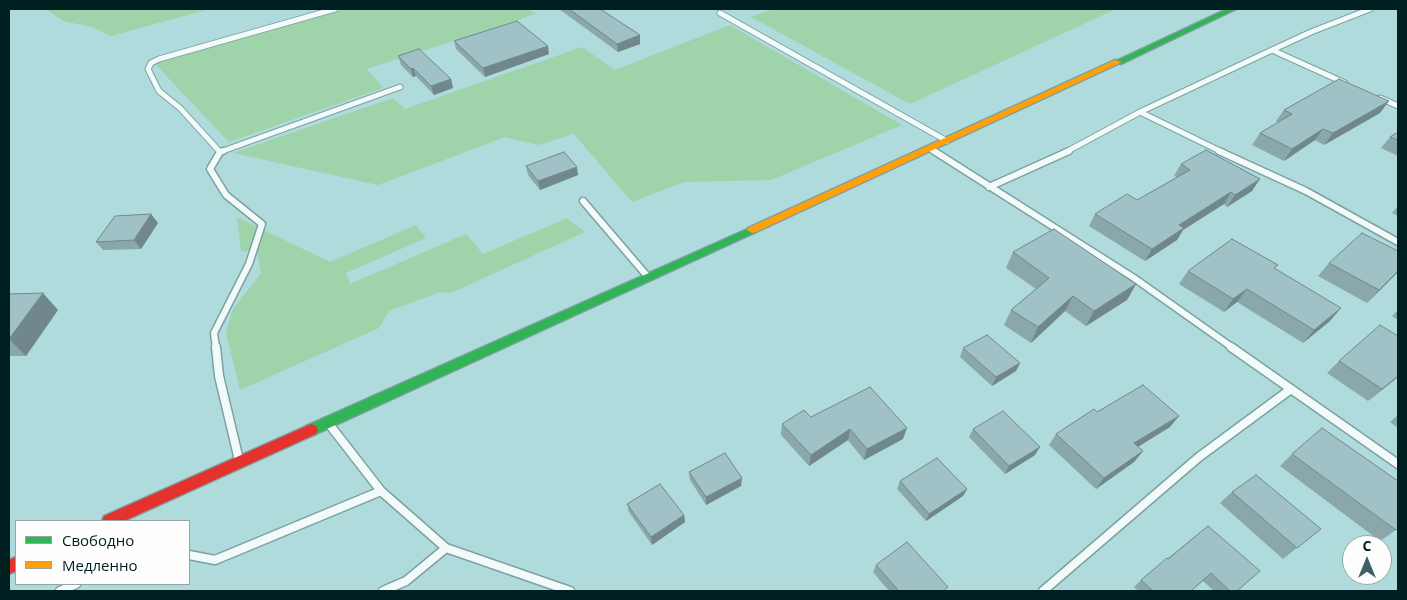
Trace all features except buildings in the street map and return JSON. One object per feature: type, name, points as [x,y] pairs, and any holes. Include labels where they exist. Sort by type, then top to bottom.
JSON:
[{"type":"main road","points":[[111,520],[946,142],[1232,9]]},
{"type":"lane","points":[[220,152],[180,108],[159,92],[148,69],[151,63],[159,59],[335,9]]},
{"type":"lane","points":[[988,187],[1052,160],[1140,112],[1272,50],[1311,32],[1370,9]]},
{"type":"lane","points":[[720,13],[946,142]]},
{"type":"lane","points":[[1272,50],[1353,86]]},
{"type":"lane","points":[[239,462],[219,376],[214,333],[250,264],[262,224],[226,195],[210,169],[220,152],[400,87]]},
{"type":"lane","points":[[1371,94],[1398,106]]},
{"type":"lane","points":[[1140,112],[1174,130],[1306,191],[1398,242]]},
{"type":"lane","points":[[931,148],[988,187],[1134,278],[1398,464]]},
{"type":"lane","points":[[583,201],[648,277]]},
{"type":"lane","points":[[1043,591],[1199,457],[1291,388]]},
{"type":"lane","points":[[328,422],[381,491],[446,548],[570,591]]},
{"type":"lane","points":[[190,555],[215,560],[381,491]]},
{"type":"lane","points":[[383,591],[406,581],[446,548]]},
{"type":"lane","points":[[60,591],[74,585]]},
{"type":"green space","points":[[46,9],[209,9],[111,36],[92,27],[63,21]]},
{"type":"green space","points":[[346,9],[529,9],[536,14],[367,69],[383,88],[229,142],[154,63]]},
{"type":"green space","points":[[773,9],[1116,9],[910,104],[751,17]]},
{"type":"green space","points":[[730,25],[902,125],[771,180],[684,182],[632,202],[574,134],[538,145],[505,137],[378,185],[233,153],[393,98],[405,109],[582,47],[615,70]]},
{"type":"green space","points":[[237,217],[330,262],[416,225],[426,238],[346,273],[350,284],[466,234],[483,254],[567,218],[585,232],[451,293],[440,292],[389,311],[379,328],[240,390],[226,333],[232,311],[261,273],[257,252],[241,251]]},
{"type":"traffic: fast","points":[[1118,62],[1232,9]]},
{"type":"traffic: fast","points":[[311,430],[752,230]]},
{"type":"traffic: slow","points":[[752,230],[1118,62]]},
{"type":"traffic: jam","points":[[111,520],[311,430]]},
{"type":"traffic: jam","points":[[9,567],[15,564]]}]
